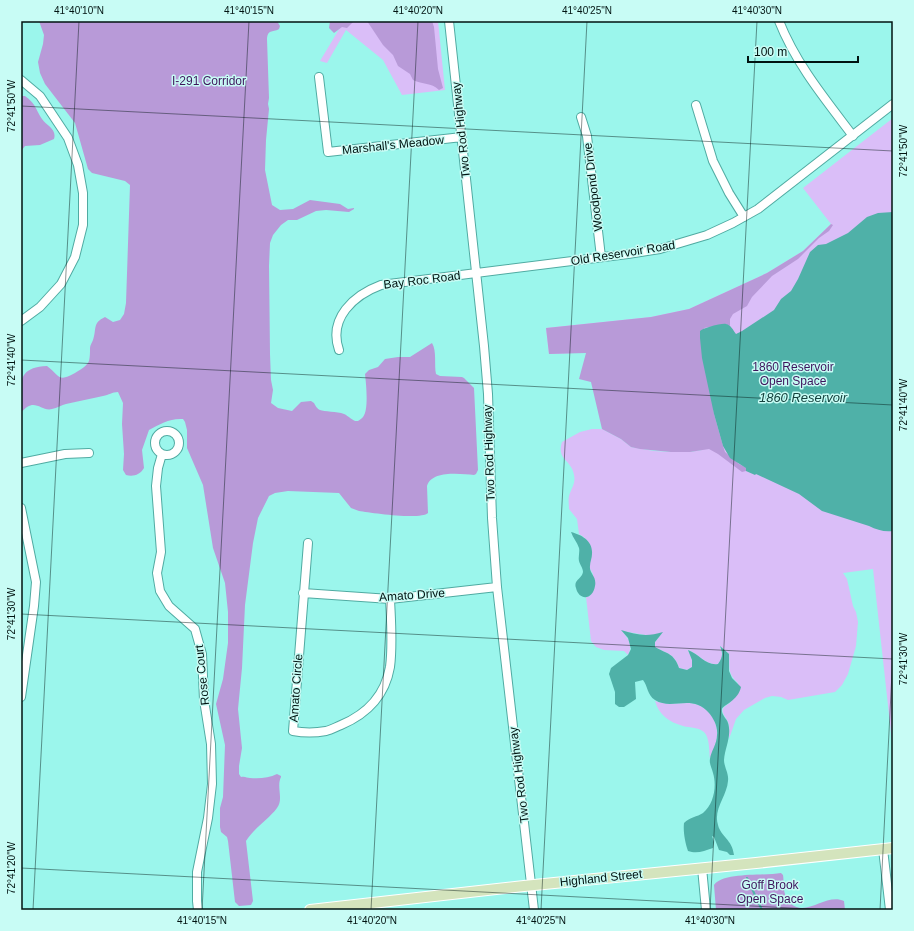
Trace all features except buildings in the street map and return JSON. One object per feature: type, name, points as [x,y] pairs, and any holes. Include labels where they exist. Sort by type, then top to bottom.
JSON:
[{"type":"main road","name":"Highland Street","points":[[310,910],[888,848]]},
{"type":"street","name":"Two Rod Highway","points":[[449,21],[485,354],[492,518],[497,587],[534,910]]},
{"type":"street","points":[[779,21],[791,47],[805,71],[853,136]]},
{"type":"street","name":"Marshall's Meadow","points":[[319,77],[328,152],[462,137]]},
{"type":"street","points":[[21,80],[40,96],[68,138],[78,165],[83,193],[84,226],[75,257],[61,284],[40,307],[21,321]]},
{"type":"street","name":"Old Reservoir Road","points":[[477,273],[640,253],[675,245],[707,235],[744,217],[770,200],[893,104]]},
{"type":"street","points":[[696,105],[713,161],[729,193],[744,217]]},
{"type":"street","name":"Woodpond Drive","points":[[581,117],[587,136],[601,258]]},
{"type":"street","name":"Bay Roc Road","points":[[339,350],[336,335],[342,316],[350,304],[373,288],[390,283],[477,273]]},
{"type":"street","points":[[21,463],[65,454],[89,453]]},
{"type":"street","name":"Rose Court","points":[[162,454],[158,468],[156,486],[161,552],[157,573],[160,591],[169,606],[196,629],[202,654],[204,700],[211,744],[212,784],[197,872],[198,910]]},
{"type":"street","points":[[21,508],[36,582],[21,698]]},
{"type":"street","name":"Amato Circle","points":[[308,543],[292,731],[308,733],[328,731],[352,720],[369,709],[382,690],[390,669],[392,646],[390,599]]},
{"type":"street","name":"Amato Drive","points":[[303,593],[390,599],[497,587]]},
{"type":"street","points":[[888,848],[890,910]]},
{"type":"street","points":[[702,868],[706,910]]},
{"type":"green space","name":"I-291 Corridor","points":[[39,21],[277,21],[280,26],[279,29],[269,32],[267,39],[269,109],[265,170],[272,205],[280,210],[293,209],[310,200],[340,204],[348,209],[354,209],[349,212],[326,210],[316,211],[297,220],[288,220],[281,225],[273,235],[270,243],[269,266],[270,354],[273,390],[271,403],[278,408],[292,411],[301,402],[311,401],[320,410],[341,413],[354,421],[358,421],[365,414],[366,409],[367,396],[365,374],[369,370],[378,367],[385,359],[410,357],[432,343],[434,346],[436,374],[440,376],[462,377],[474,388],[478,470],[474,475],[448,474],[435,477],[430,481],[427,486],[428,513],[424,515],[406,516],[359,511],[351,508],[339,493],[288,491],[275,493],[269,496],[258,518],[253,543],[245,605],[242,668],[238,709],[242,748],[239,774],[241,777],[249,778],[267,777],[277,774],[281,777],[279,785],[280,801],[277,808],[246,841],[253,901],[251,905],[239,906],[235,902],[228,841],[227,837],[221,832],[220,827],[225,745],[216,704],[223,679],[228,643],[228,612],[225,583],[213,548],[203,485],[187,448],[187,430],[185,422],[183,419],[174,419],[149,430],[142,450],[144,468],[138,474],[131,476],[126,475],[123,470],[123,403],[118,392],[66,404],[52,409],[34,405],[26,408],[21,413],[21,387],[24,375],[29,370],[36,367],[47,366],[62,378],[69,376],[87,365],[90,356],[90,347],[98,322],[105,317],[113,322],[120,320],[124,314],[126,303],[130,185],[125,181],[92,173],[88,169],[75,123],[45,84],[40,73],[38,62],[44,35]]},
{"type":"green space","points":[[330,21],[354,21],[347,28],[342,27],[334,33],[329,28]]},
{"type":"green space","points":[[336,21],[438,21],[445,90],[402,95],[383,60],[346,30],[327,63],[320,61],[341,26]]},
{"type":"green space","points":[[367,21],[432,21],[434,27],[438,69],[443,88],[439,90],[436,87],[413,80],[410,74],[398,66],[393,55],[383,45]]},
{"type":"green space","points":[[21,96],[25,96],[31,101],[42,119],[53,130],[55,136],[54,139],[40,145],[25,146],[21,151]]},
{"type":"green space","name":"1860 Reservoir Open Space","points":[[893,118],[893,751],[873,569],[843,573],[847,579],[858,622],[856,646],[848,674],[842,685],[835,692],[788,700],[781,697],[772,696],[765,698],[744,710],[736,719],[729,739],[729,724],[723,714],[723,710],[726,705],[730,703],[738,683],[732,676],[729,667],[729,654],[720,646],[722,656],[718,664],[706,662],[688,650],[692,660],[692,667],[687,670],[679,668],[675,659],[655,647],[655,642],[662,633],[651,636],[622,631],[630,642],[628,655],[624,651],[604,650],[596,647],[591,641],[586,597],[590,596],[593,574],[589,567],[591,548],[590,544],[584,537],[579,534],[577,519],[569,509],[569,498],[574,483],[573,470],[561,453],[562,442],[580,432],[592,429],[602,429],[621,439],[631,447],[671,452],[690,452],[702,450],[597,352],[549,354],[546,328],[651,317],[689,309],[767,273],[803,251],[831,224],[803,188]]},
{"type":"green space","points":[[831,224],[833,225],[829,231],[819,238],[798,259],[772,276],[752,297],[747,306],[733,314],[730,319],[730,326],[725,324],[704,328],[714,414],[723,446],[725,452],[739,464],[747,468],[746,471],[742,472],[709,449],[690,452],[671,452],[631,447],[621,439],[602,429],[591,382],[579,379],[586,353],[549,354],[546,328],[651,317],[689,309],[767,273],[803,251]]},
{"type":"green space","points":[[655,701],[695,704],[706,709],[710,713],[717,729],[717,738],[710,759],[708,741],[704,732],[697,728],[683,726],[669,720],[659,710]]},
{"type":"green space","name":"Goff Brook Open Space","points":[[781,873],[783,875],[785,897],[791,904],[804,908],[837,899],[844,901],[845,910],[716,910],[714,885],[719,881],[735,876]]},
{"type":"water","name":"1860 Reservoir","points":[[893,212],[893,531],[887,531],[878,530],[822,511],[799,494],[756,474],[755,475],[746,471],[746,468],[730,458],[723,446],[714,414],[702,358],[700,331],[705,328],[726,324],[732,328],[736,334],[742,331],[774,310],[781,299],[791,291],[810,252],[818,245],[826,244],[848,233],[867,217],[878,213]]},
{"type":"water","points":[[571,532],[586,539],[592,549],[590,569],[595,580],[595,586],[592,594],[586,597],[580,595],[575,585],[583,572],[583,569],[579,561],[579,548]]},
{"type":"water","points":[[621,630],[642,635],[663,632],[655,642],[655,647],[675,659],[679,668],[687,670],[692,667],[692,660],[688,650],[706,662],[714,664],[718,664],[722,657],[720,646],[729,654],[729,671],[732,678],[741,687],[737,696],[722,709],[722,713],[729,728],[729,737],[724,760],[728,781],[717,813],[717,819],[719,829],[731,845],[734,855],[730,855],[727,852],[719,850],[714,837],[712,836],[714,842],[713,848],[697,852],[688,851],[684,837],[684,823],[689,819],[703,813],[710,805],[714,794],[715,783],[710,761],[717,738],[717,729],[714,720],[709,713],[696,704],[668,704],[655,700],[650,696],[643,680],[635,682],[636,699],[624,707],[619,707],[615,704],[615,692],[609,674],[611,668],[628,655],[631,649],[628,638]]},
{"type":"waterway","points":[[747,878],[762,910]]}]
